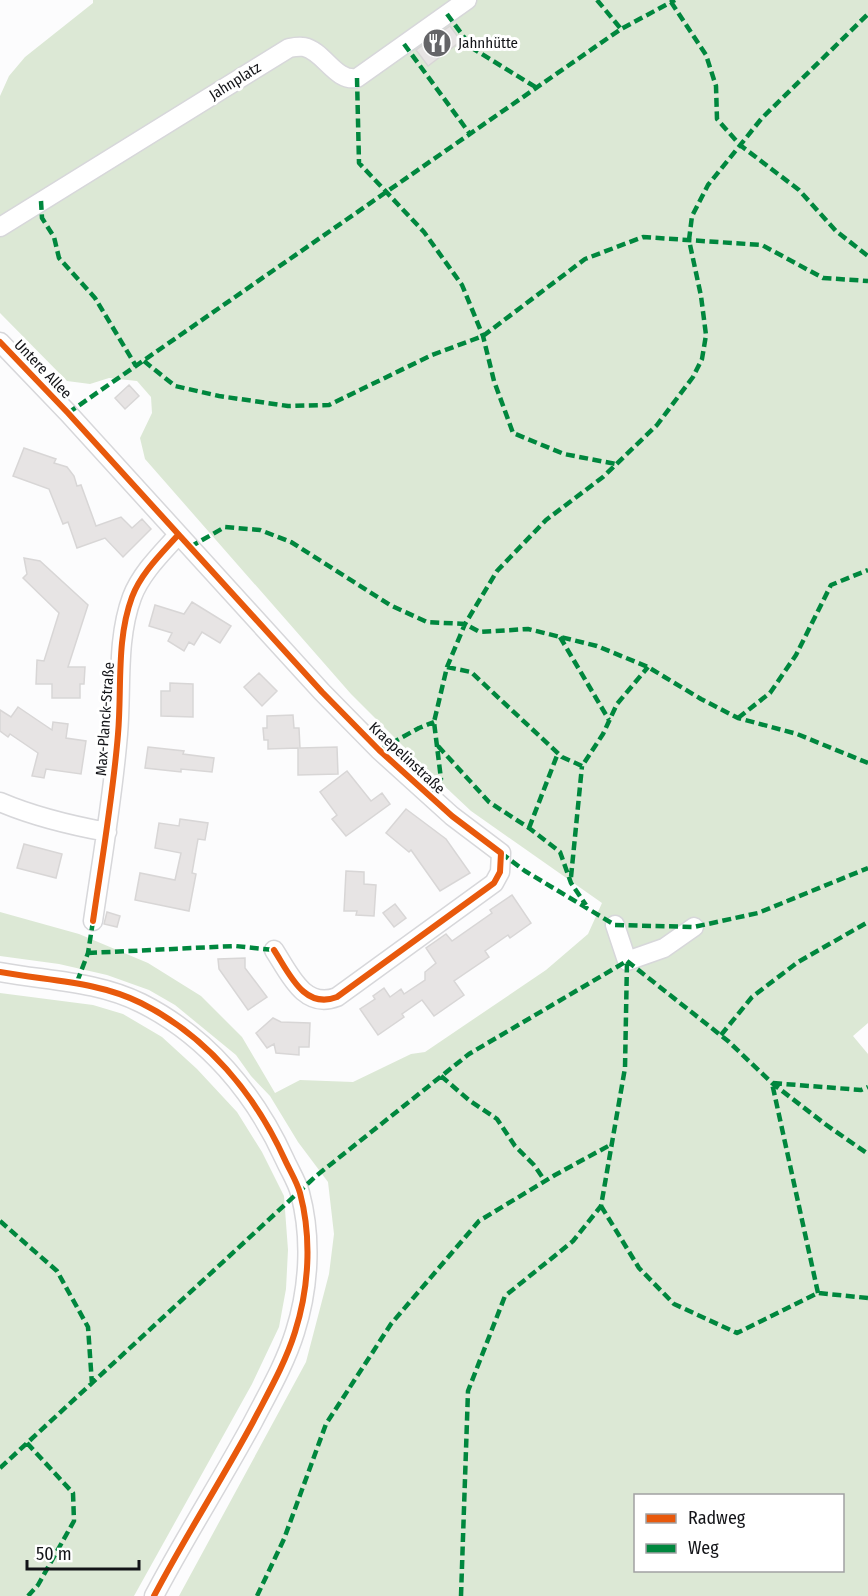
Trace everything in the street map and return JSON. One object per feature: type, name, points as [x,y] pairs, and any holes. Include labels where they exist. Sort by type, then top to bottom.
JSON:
[{"type":"street","name":"Jahnplatz","points":[[0,226],[289,48],[301,46],[309,49],[344,76],[351,79],[357,78],[467,0]]},
{"type":"street","name":"Untere Allee","points":[[0,342],[68,413]]},
{"type":"street","name":"Kraepelinstraße","points":[[68,413],[322,692],[379,750],[452,816],[501,853],[500,872],[494,883],[337,997],[320,1001],[303,993],[274,950]]},
{"type":"street","name":"Max-Planck-Straße","points":[[93,921],[118,733],[122,645],[132,596],[143,577],[178,535]]},
{"type":"street","points":[[0,802],[57,822],[106,832]]},
{"type":"street","points":[[615,925],[627,961],[664,948],[694,927]]},
{"type":"street","points":[[0,972],[77,982],[111,991],[140,1002],[197,1039],[221,1062],[256,1107],[300,1192],[308,1261],[296,1331],[280,1372],[154,1596]]},
{"type":"green space","points":[[93,0],[868,0],[868,1023],[853,1036],[868,1054],[868,1596],[179,1596],[306,1362],[329,1274],[334,1234],[328,1182],[298,1142],[270,1096],[251,1076],[236,1055],[175,1005],[149,990],[107,975],[59,964],[0,956],[0,912],[79,934],[148,963],[201,996],[242,1037],[275,1093],[300,1080],[353,1082],[411,1054],[425,1052],[546,970],[588,934],[602,903],[471,811],[351,694],[145,459],[140,438],[152,413],[151,397],[137,381],[109,378],[90,384],[67,381],[0,313],[0,96],[9,76],[25,57],[93,3]]},
{"type":"green space","points":[[0,993],[93,1005],[123,1014],[162,1037],[197,1069],[237,1112],[262,1152],[284,1196],[288,1250],[286,1289],[279,1327],[252,1384],[134,1596],[0,1596]]},
{"type":"building","name":"Jahnhütte","points":[[450,26],[461,41],[428,66],[416,50]]},
{"type":"building","points":[[129,385],[139,396],[125,409],[115,398]]},
{"type":"building","points":[[24,448],[56,459],[54,463],[67,467],[74,476],[77,486],[81,485],[96,526],[121,517],[132,528],[142,519],[151,529],[123,557],[105,538],[77,548],[68,522],[63,524],[49,489],[13,476]]},
{"type":"building","points":[[24,558],[40,561],[88,605],[68,667],[85,667],[84,684],[80,684],[80,698],[52,698],[52,684],[36,684],[37,660],[44,661],[59,613],[23,578],[27,574]]},
{"type":"building","points":[[192,602],[231,626],[220,643],[202,632],[194,645],[189,642],[184,651],[168,641],[172,633],[149,626],[155,605],[184,614]]},
{"type":"building","points":[[259,673],[277,691],[262,706],[244,687]]},
{"type":"building","points":[[170,683],[193,684],[193,717],[161,716],[161,691],[170,691]]},
{"type":"building","points":[[18,707],[52,730],[53,722],[68,724],[66,738],[86,741],[81,774],[46,769],[44,778],[32,776],[38,753],[10,734],[8,737],[0,731],[0,710],[11,717]]},
{"type":"building","points":[[293,715],[294,728],[299,728],[300,748],[337,747],[338,774],[298,775],[298,748],[268,749],[268,740],[264,740],[263,728],[267,728],[267,716]]},
{"type":"building","points":[[148,747],[184,751],[183,754],[214,758],[212,772],[181,769],[181,772],[145,768]]},
{"type":"building","points":[[347,771],[371,801],[382,793],[390,804],[346,836],[332,819],[337,815],[320,792]]},
{"type":"building","points":[[406,809],[446,839],[470,873],[440,891],[411,850],[409,852],[386,833]]},
{"type":"building","points":[[180,819],[208,823],[205,840],[198,839],[192,873],[196,874],[189,911],[135,900],[140,873],[175,880],[181,853],[155,848],[159,823],[179,826]]},
{"type":"building","points":[[24,844],[62,854],[56,878],[17,868]]},
{"type":"building","points":[[346,871],[364,872],[364,884],[376,885],[374,916],[356,915],[357,911],[344,911]]},
{"type":"building","points":[[512,895],[531,923],[510,938],[508,935],[485,951],[489,957],[454,981],[464,995],[434,1016],[422,1000],[402,1014],[404,1017],[378,1035],[360,1009],[375,999],[373,996],[384,988],[390,997],[401,989],[404,994],[425,980],[425,972],[436,963],[426,948],[446,934],[452,941],[492,913],[490,910]]},
{"type":"building","points":[[395,904],[406,918],[394,927],[383,913]]},
{"type":"building","points":[[107,912],[120,916],[117,927],[104,924]]},
{"type":"building","points":[[245,958],[245,968],[267,997],[248,1010],[219,969],[218,959]]},
{"type":"building","points":[[273,1018],[281,1022],[310,1023],[309,1047],[299,1047],[299,1055],[276,1053],[274,1044],[267,1048],[256,1033]]},
{"type":"marked path","points":[[597,0],[621,29]]},
{"type":"marked path","points":[[68,413],[621,29],[675,0]]},
{"type":"marked path","points":[[671,2],[706,55],[716,86],[717,119],[740,145],[799,190],[836,231],[868,256]]},
{"type":"marked path","points":[[447,14],[472,48],[537,88]]},
{"type":"marked path","points":[[428,796],[441,779],[434,722],[447,667],[465,624],[497,571],[546,520],[603,477],[657,425],[693,377],[702,359],[706,335],[701,296],[689,240],[692,216],[708,185],[762,118],[868,14]]},
{"type":"marked path","points":[[404,44],[470,134]]},
{"type":"marked path","points":[[357,78],[359,163],[424,232],[462,285],[483,336],[494,381],[513,433],[564,454],[616,464]]},
{"type":"marked path","points":[[41,201],[42,218],[54,237],[59,258],[95,298],[136,366]]},
{"type":"marked path","points":[[144,361],[175,386],[219,396],[288,406],[329,405],[432,355],[483,336],[585,259],[643,237],[762,245],[823,278],[868,281]]},
{"type":"marked path","points":[[190,547],[225,527],[260,530],[291,542],[390,605],[427,622],[465,624],[480,632],[528,629],[597,646],[648,667],[738,718],[797,734],[868,763]]},
{"type":"marked path","points":[[738,718],[770,693],[796,655],[831,585],[868,570]]},
{"type":"marked path","points":[[560,637],[609,720]]},
{"type":"marked path","points":[[447,667],[471,672],[562,757],[582,766],[603,734],[617,704],[648,667]]},
{"type":"marked path","points":[[379,750],[434,722]]},
{"type":"marked path","points":[[438,746],[489,802],[560,852],[571,883],[586,905]]},
{"type":"marked path","points":[[529,828],[558,753]]},
{"type":"marked path","points":[[571,877],[582,766]]},
{"type":"marked path","points":[[501,853],[525,871],[615,925],[694,927],[758,913],[868,868]]},
{"type":"marked path","points":[[77,982],[88,953],[93,921]]},
{"type":"marked path","points":[[721,1035],[752,997],[798,962],[868,922]]},
{"type":"marked path","points":[[88,953],[235,946],[274,950]]},
{"type":"marked path","points":[[627,961],[728,1041],[772,1083],[868,1154]]},
{"type":"marked path","points":[[0,1468],[316,1176],[469,1054],[627,961]]},
{"type":"marked path","points":[[461,1596],[468,1391],[505,1296],[573,1241],[601,1206],[625,1068],[627,961]]},
{"type":"marked path","points":[[441,1076],[470,1101],[497,1119],[515,1146],[534,1165],[545,1181]]},
{"type":"marked path","points":[[818,1293],[772,1083],[861,1090],[868,1087]]},
{"type":"marked path","points":[[257,1596],[284,1539],[326,1424],[391,1324],[479,1221],[612,1144]]},
{"type":"marked path","points":[[601,1206],[639,1268],[674,1304],[737,1333],[818,1293],[868,1298]]},
{"type":"marked path","points":[[0,1221],[57,1271],[88,1327],[92,1384]]},
{"type":"marked path","points":[[27,1443],[73,1493],[74,1521],[38,1585],[28,1596]]},
{"type":"cycle path","points":[[0,342],[68,413],[322,692],[379,750],[452,816],[501,853],[500,872],[494,883],[337,997],[325,1000],[307,994],[292,978],[274,950]]},
{"type":"cycle path","points":[[93,921],[116,757],[122,647],[127,613],[141,580],[178,535]]},
{"type":"cycle path","points":[[0,972],[107,990],[141,1003],[187,1032],[208,1050],[244,1090],[273,1136],[300,1193],[306,1228],[306,1281],[300,1315],[291,1344],[253,1422],[154,1596]]},
{"type":"place","name":"Jahnhütte","points":[[437,43]]}]
